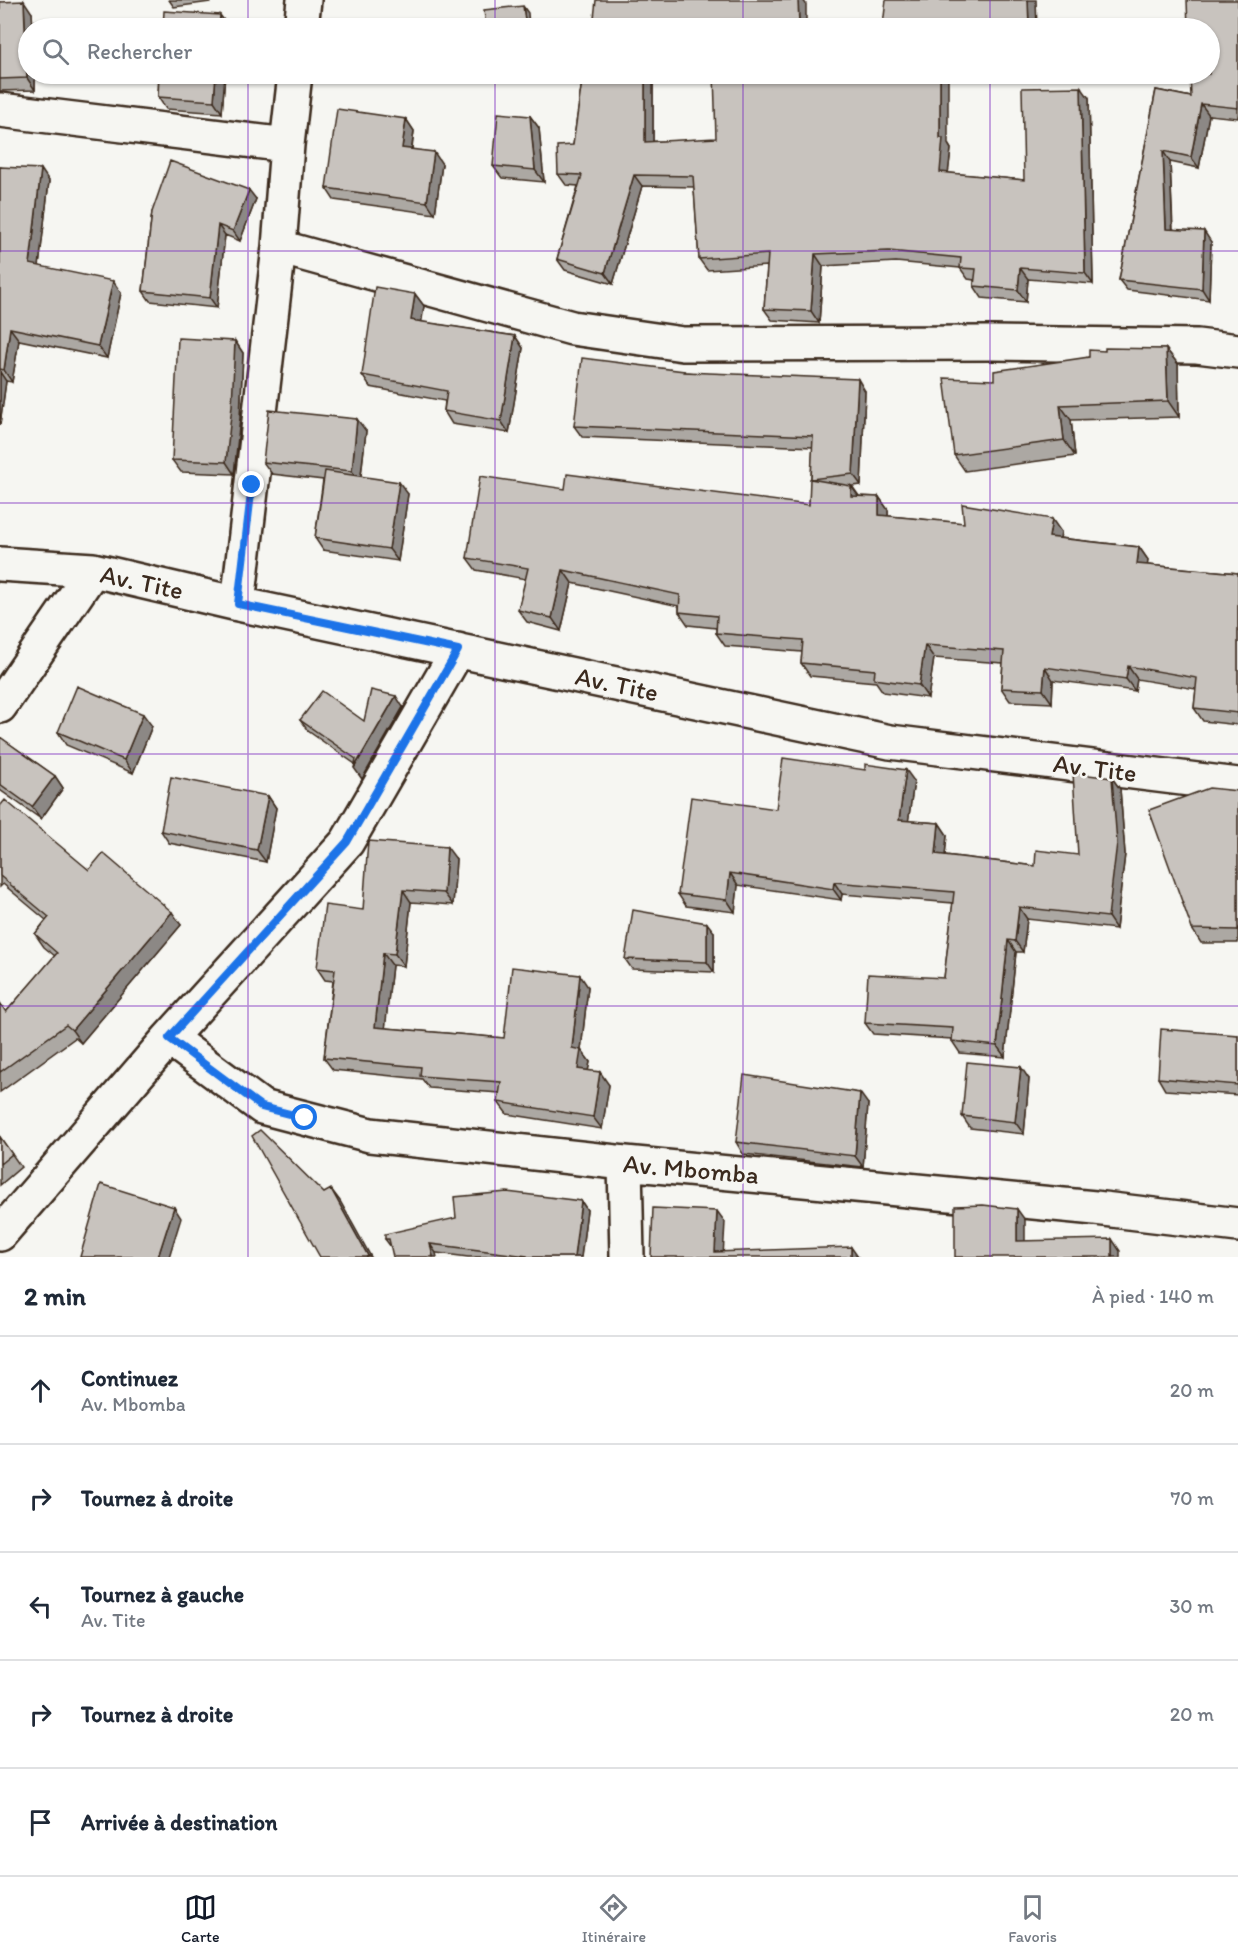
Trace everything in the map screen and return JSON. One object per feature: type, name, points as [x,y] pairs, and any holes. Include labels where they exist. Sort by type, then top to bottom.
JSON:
[{"type":"street","points":[[301,18],[304,0]]},
{"type":"street","points":[[238,604],[279,247],[286,146],[294,84]]},
{"type":"street","points":[[0,110],[286,146]]},
{"type":"street","points":[[279,247],[572,328],[683,344],[1027,343],[1197,346],[1238,351]]},
{"type":"street","name":"Av. Tite","points":[[0,564],[93,570],[238,604],[890,742],[1238,785]]},
{"type":"street","points":[[0,706],[93,570]]},
{"type":"street","points":[[0,1234],[169,1038],[347,842],[458,650]]},
{"type":"street","name":"Av. Mbomba","points":[[169,1038],[262,1107],[370,1135],[625,1163],[1095,1208],[1238,1225]]},
{"type":"street","points":[[625,1163],[627,1257]]},
{"type":"building","points":[[596,0],[798,0],[799,18],[594,18]]},
{"type":"building","points":[[886,0],[1028,0],[1029,18],[884,18]]},
{"type":"building","points":[[1187,0],[1238,0],[1238,108],[1201,104],[1191,157],[1163,151],[1166,229],[1204,231],[1202,289],[1119,280],[1156,90],[1191,97],[1190,84],[1220,84],[1220,18],[1188,18]]},
{"type":"building","points":[[24,1],[25,18],[18,18],[18,78],[0,79],[0,2]]},
{"type":"building","points":[[523,6],[525,18],[485,18],[484,10]]},
{"type":"building","points":[[164,11],[220,15],[220,18],[164,18]]},
{"type":"building","points":[[159,84],[215,84],[214,101],[158,97]]},
{"type":"building","points":[[582,84],[645,84],[645,142],[716,138],[714,84],[940,84],[940,138],[943,138],[940,172],[1024,180],[1022,88],[1081,87],[1085,273],[1020,268],[1018,290],[974,286],[976,269],[960,268],[961,258],[889,251],[815,254],[811,311],[764,309],[768,254],[699,259],[693,176],[634,175],[605,273],[557,259],[582,175],[558,174],[557,146],[573,145]]},
{"type":"building","points":[[337,109],[406,119],[402,148],[434,152],[427,202],[326,188]]},
{"type":"building","points":[[498,113],[530,116],[535,170],[493,166]]},
{"type":"building","points":[[170,161],[249,190],[233,231],[218,225],[210,298],[143,291],[152,212]]},
{"type":"building","points":[[0,167],[41,169],[30,264],[113,281],[98,346],[10,328],[4,370],[0,369]]},
{"type":"building","points":[[375,287],[415,294],[411,320],[515,336],[501,421],[444,411],[447,391],[362,375]]},
{"type":"building","points":[[178,338],[235,341],[232,406],[226,462],[172,460]]},
{"type":"building","points":[[1105,348],[1166,349],[1168,401],[1060,405],[1064,440],[954,455],[944,378],[994,380],[994,371],[1089,357],[1089,350],[1105,351]]},
{"type":"building","points":[[582,358],[684,372],[858,379],[853,474],[811,479],[813,436],[574,426]]},
{"type":"building","points":[[269,410],[357,419],[352,471],[263,462]]},
{"type":"building","points":[[325,471],[399,482],[389,549],[315,538]]},
{"type":"building","points":[[567,474],[809,505],[810,479],[851,486],[851,496],[879,497],[879,515],[964,523],[962,504],[1052,519],[1049,537],[1139,547],[1137,564],[1238,573],[1238,713],[1194,708],[1197,678],[1128,666],[1126,679],[1045,667],[1043,690],[1001,688],[1004,651],[925,645],[919,685],[874,679],[875,670],[801,663],[803,640],[716,633],[717,616],[679,612],[680,595],[563,570],[552,618],[518,610],[528,568],[467,558],[480,476],[565,489]]},
{"type":"building","points":[[77,686],[143,714],[124,760],[58,732]]},
{"type":"building","points":[[371,690],[396,696],[354,768],[356,759],[300,720],[322,691],[364,721]]},
{"type":"building","points":[[0,737],[55,776],[32,807],[0,784]]},
{"type":"building","points":[[783,758],[865,770],[865,764],[906,770],[899,820],[939,823],[936,854],[1035,866],[1036,850],[1078,855],[1073,773],[1112,778],[1117,843],[1108,917],[1019,907],[1015,941],[1008,940],[997,1046],[952,1041],[953,1028],[865,1023],[868,974],[944,978],[954,892],[834,882],[833,889],[730,873],[727,900],[678,894],[691,797],[776,809]]},
{"type":"building","points":[[171,777],[268,796],[257,850],[161,831]]},
{"type":"building","points":[[1209,788],[1238,791],[1238,930],[1192,929],[1149,810]]},
{"type":"building","points":[[5,800],[89,870],[103,853],[172,912],[72,1030],[66,1025],[0,1072],[0,1003],[6,1012],[57,953],[35,934],[49,917],[0,876],[0,806]]},
{"type":"building","points":[[368,841],[447,847],[444,893],[403,890],[395,954],[383,953],[375,1027],[504,1038],[512,967],[580,975],[572,1048],[581,1050],[578,1069],[600,1072],[593,1117],[498,1102],[501,1082],[420,1076],[421,1067],[324,1058],[335,970],[317,968],[325,905],[363,910]]},
{"type":"building","points":[[633,910],[707,923],[707,962],[625,959]]},
{"type":"building","points":[[1161,1029],[1238,1035],[1238,1085],[1158,1078]]},
{"type":"building","points":[[967,1062],[1021,1067],[1015,1122],[962,1116]]},
{"type":"building","points":[[744,1075],[860,1093],[855,1156],[736,1142]]},
{"type":"building","points":[[260,1130],[324,1193],[331,1189],[368,1256],[320,1257],[252,1136]]},
{"type":"building","points":[[0,1137],[12,1154],[0,1164]]},
{"type":"building","points":[[101,1184],[174,1207],[158,1257],[80,1257]]},
{"type":"building","points":[[507,1192],[581,1201],[574,1257],[527,1257],[430,1244],[433,1257],[393,1257],[389,1239],[385,1239],[385,1234],[456,1218],[454,1197]]},
{"type":"building","points":[[983,1205],[1017,1209],[1017,1241],[1112,1239],[1112,1257],[955,1257],[955,1206]]},
{"type":"building","points":[[653,1208],[717,1211],[715,1252],[851,1247],[851,1257],[651,1257]]},
{"type":"route","points":[[252,485],[238,604],[458,650],[347,842],[169,1038],[262,1107],[305,1118]]}]
